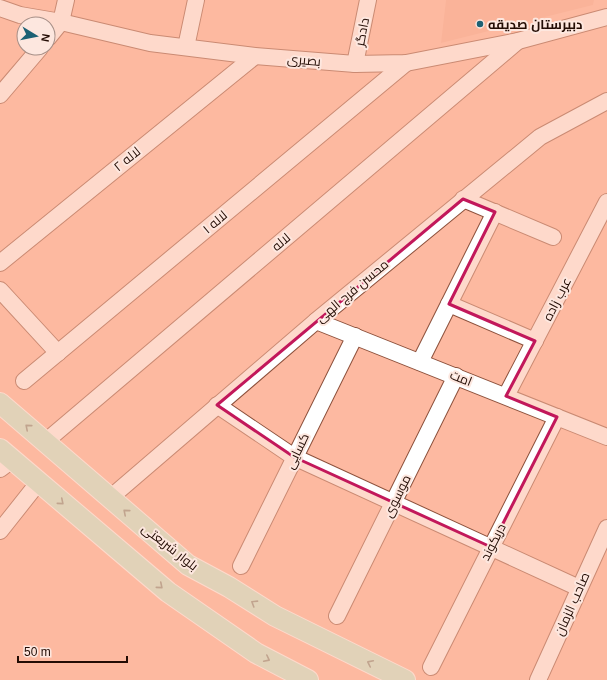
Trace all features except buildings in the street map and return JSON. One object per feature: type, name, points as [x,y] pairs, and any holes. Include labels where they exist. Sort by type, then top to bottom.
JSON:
[{"type":"main road","name":"بلوار شریعتی","points":[[0,403],[188,565],[229,587],[276,616],[405,680]]},
{"type":"main road","points":[[4,459],[38,483],[168,592],[210,623],[256,653],[308,680]]},
{"type":"street","points":[[56,28],[61,22],[66,0]]},
{"type":"street","points":[[186,47],[196,0]]},
{"type":"street","name":"دادگر","points":[[356,64],[368,0]]},
{"type":"street","name":"بصیری","points":[[0,8],[20,15],[61,22],[150,43],[255,56],[356,64],[406,63],[518,41],[607,17]]},
{"type":"street","name":"لاله","points":[[45,442],[518,41]]},
{"type":"street","points":[[0,95],[33,56]]},
{"type":"street","name":"لاله ۲","points":[[0,263],[255,56]]},
{"type":"street","name":"لاله ۱","points":[[24,381],[406,63]]},
{"type":"street","name":"محسن فرج الهی","points":[[110,498],[316,320],[540,137],[607,101]]},
{"type":"street","points":[[463,199],[553,237]]},
{"type":"street","name":"عرب زاده","points":[[506,396],[607,202]]},
{"type":"street","points":[[420,362],[495,212]]},
{"type":"street","points":[[0,290],[58,353]]},
{"type":"street","points":[[449,304],[535,341]]},
{"type":"street","name":"امت","points":[[316,320],[557,417],[607,435]]},
{"type":"street","name":"کسایی","points":[[241,566],[355,336]]},
{"type":"street","name":"موسوی","points":[[338,616],[456,376]]},
{"type":"street","points":[[217,405],[294,457],[579,588]]},
{"type":"street","name":"دریکوند","points":[[431,667],[557,417]]},
{"type":"street","points":[[0,531],[38,483]]},
{"type":"street","name":"صاحب الزمان","points":[[538,680],[607,528]]},
{"type":"highlighted area","points":[[463,199],[495,212],[449,304],[535,341],[506,396],[557,417],[491,547],[294,457],[217,405]]},
{"type":"shaded area","name":"دبیرستان صدیقه","points":[[446,0],[594,0],[593,5],[441,43]]},
{"type":"place","name":"دبیرستان صدیقه","points":[[480,24]]}]
